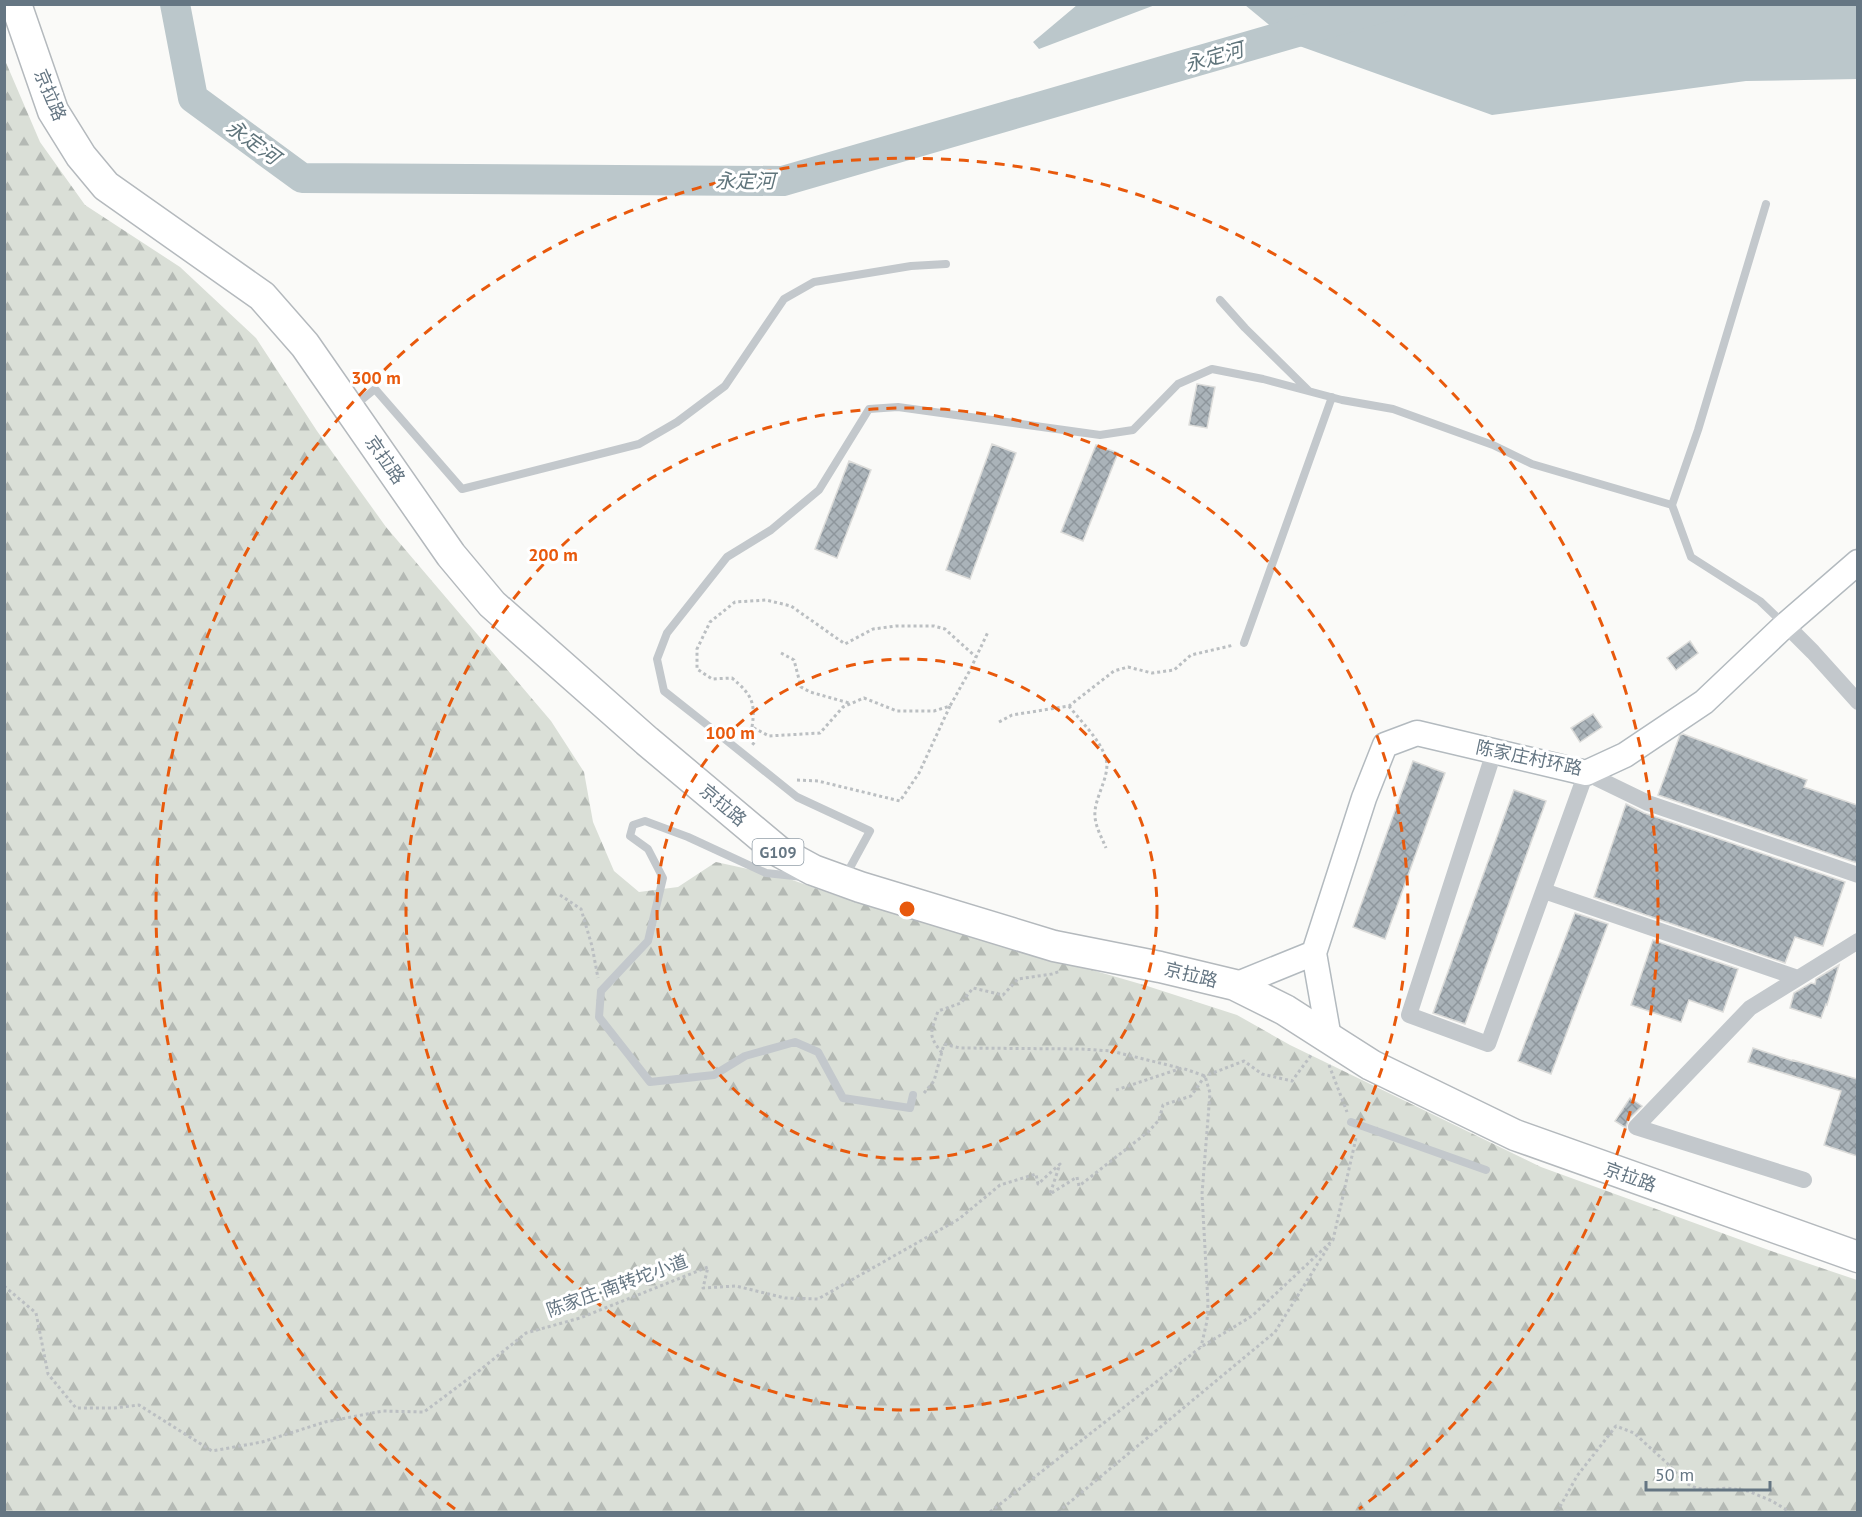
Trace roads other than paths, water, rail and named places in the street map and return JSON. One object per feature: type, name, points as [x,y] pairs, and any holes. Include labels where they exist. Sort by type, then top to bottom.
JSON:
[{"type":"highway","name":"京拉路","points":[[16,4],[53,111],[81,156],[106,186],[262,296],[305,345],[451,555],[492,604],[647,741],[778,851],[813,870],[843,881],[1053,946],[1160,967],[1235,986],[1286,1010],[1371,1065],[1515,1135],[1857,1257]]},
{"type":"street","name":"陈家庄村环路","points":[[1314,953],[1364,798],[1385,745],[1417,734],[1586,773],[1625,755],[1704,702],[1857,562]]},
{"type":"street","points":[[1786,625],[1813,651],[1857,702]]},
{"type":"street","points":[[1494,752],[1409,1015],[1488,1044],[1586,773],[1648,803],[1857,875]]},
{"type":"street","points":[[1544,891],[1798,978]]},
{"type":"street","points":[[1804,1180],[1636,1127],[1750,1008],[1857,941]]},
{"type":"street","points":[[1235,986],[1314,953],[1322,1034]]},
{"type":"lane","points":[[1766,204],[1698,430],[1672,505],[1691,557],[1760,601],[1786,625]]},
{"type":"lane","points":[[350,409],[375,389],[462,489],[639,444],[677,422],[725,386],[784,299],[814,282],[911,266],[946,264]]},
{"type":"lane","points":[[1220,300],[1309,392]]},
{"type":"lane","points":[[843,881],[870,831],[797,796],[664,691],[657,659],[667,633],[727,557],[771,530],[819,490],[869,409],[898,407],[1100,435],[1133,430],[1178,384],[1212,369],[1332,398],[1393,409],[1493,445],[1532,464],[1672,505]]},
{"type":"lane","points":[[1244,643],[1332,398]]},
{"type":"lane","points":[[813,870],[803,877],[766,873],[688,837],[645,821],[633,825],[630,836],[648,849],[663,878],[648,941],[601,991],[599,1017],[650,1082],[714,1076],[745,1056],[795,1042],[818,1052],[843,1098],[910,1108],[913,1095]]},
{"type":"lane","points":[[1351,1122],[1486,1170]]},
{"type":"waterway","name":"永定河","points":[[175,4],[193,98],[302,178],[783,181],[1394,4]]}]
